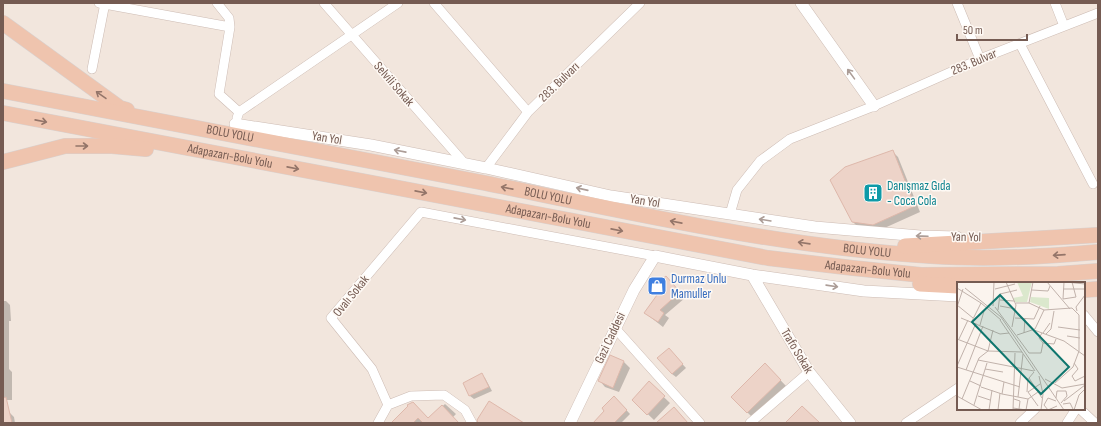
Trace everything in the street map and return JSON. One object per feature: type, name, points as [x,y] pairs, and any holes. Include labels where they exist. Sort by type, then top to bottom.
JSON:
[{"type":"highway","points":[[3,23],[120,108],[162,121]]},
{"type":"highway","name":"BOLU YOLU","points":[[3,91],[477,181],[724,231],[825,246],[931,256],[992,258],[1057,256],[1098,252]]},
{"type":"highway","name":"Adapazarı-Bolu Yolu","points":[[3,113],[768,258],[921,275],[1058,274],[1098,271]]},
{"type":"highway","points":[[3,162],[65,146],[112,146],[232,157]]},
{"type":"highway","points":[[825,246],[922,246],[1098,235]]},
{"type":"highway","points":[[768,258],[809,272],[853,279],[957,286]]},
{"type":"highway","points":[[1085,290],[1098,289]]},
{"type":"street","points":[[92,69],[103,3],[230,27]]},
{"type":"street","points":[[217,3],[229,18],[230,27],[219,94],[240,112]]},
{"type":"street","name":"Selvili Sokak","points":[[324,3],[465,164]]},
{"type":"street","points":[[235,124],[240,112],[398,3]]},
{"type":"street","points":[[434,3],[528,112]]},
{"type":"street","name":"283. Bulvarı","points":[[486,168],[528,112],[640,3]]},
{"type":"street","points":[[800,3],[874,106]]},
{"type":"street","points":[[957,3],[980,59]]},
{"type":"street","points":[[1055,3],[1064,26]]},
{"type":"street","name":"283. Bulvar","points":[[730,214],[737,190],[760,161],[790,139],[874,106],[980,59],[1098,13]]},
{"type":"street","points":[[1020,44],[1093,184]]},
{"type":"street","name":"Yan Yol","points":[[235,124],[371,145],[486,168],[611,196],[815,227],[920,236],[1059,238]]},
{"type":"street","name":"Ovalı Sokak","points":[[388,405],[372,368],[331,318],[421,212],[655,256]]},
{"type":"street","points":[[655,256],[752,275],[864,291],[957,296]]},
{"type":"street","name":"Gazi Caddesi","points":[[570,423],[634,290],[655,256]]},
{"type":"street","name":"Trafo Sokak","points":[[752,275],[809,372],[850,423]]},
{"type":"street","points":[[1085,316],[1098,332]]},
{"type":"street","points":[[615,328],[700,423]]},
{"type":"street","points":[[750,423],[809,372]]},
{"type":"street","points":[[906,423],[957,389]]},
{"type":"street","points":[[378,423],[388,405],[411,396],[444,395],[465,410],[472,423]]},
{"type":"street","points":[[1020,423],[1034,410]]},
{"type":"street","points":[[1067,423],[1075,410]]},
{"type":"street","points":[[1081,410],[1095,423]]},
{"type":"shaded area","points":[[3,3],[1098,3],[1098,423],[3,423]]},
{"type":"building","name":"Danışmaz Gıda - Coca Cola","points":[[893,150],[915,206],[873,225],[852,222],[830,180],[845,167]]},
{"type":"building","points":[[666,276],[680,292],[660,310],[664,313],[658,322],[644,313],[657,295],[651,288]]},
{"type":"building","points":[[669,348],[683,364],[672,374],[657,358]]},
{"type":"building","points":[[610,355],[624,361],[613,388],[598,381]]},
{"type":"building","points":[[765,363],[781,380],[747,413],[731,397]]},
{"type":"building","points":[[482,373],[489,387],[469,396],[463,383]]},
{"type":"building","points":[[649,381],[665,396],[647,415],[632,400]]},
{"type":"building","points":[[614,396],[627,410],[614,423],[593,423],[604,411],[602,408]]},
{"type":"building","points":[[6,397],[12,423],[3,423],[3,398]]},
{"type":"building","points":[[489,401],[524,423],[478,423],[477,420]]},
{"type":"building","points":[[413,402],[428,418],[442,405],[459,423],[423,423],[418,418],[413,423],[391,423],[408,406],[407,405]]},
{"type":"building","points":[[802,406],[820,423],[785,423]]},
{"type":"building","points":[[674,407],[688,423],[656,423]]},
{"type":"place","name":"Danışmaz Gıda - Coca Cola","points":[[873,193]]},
{"type":"place","name":"Durmaz Unlu Mamuller","points":[[657,286]]}]
